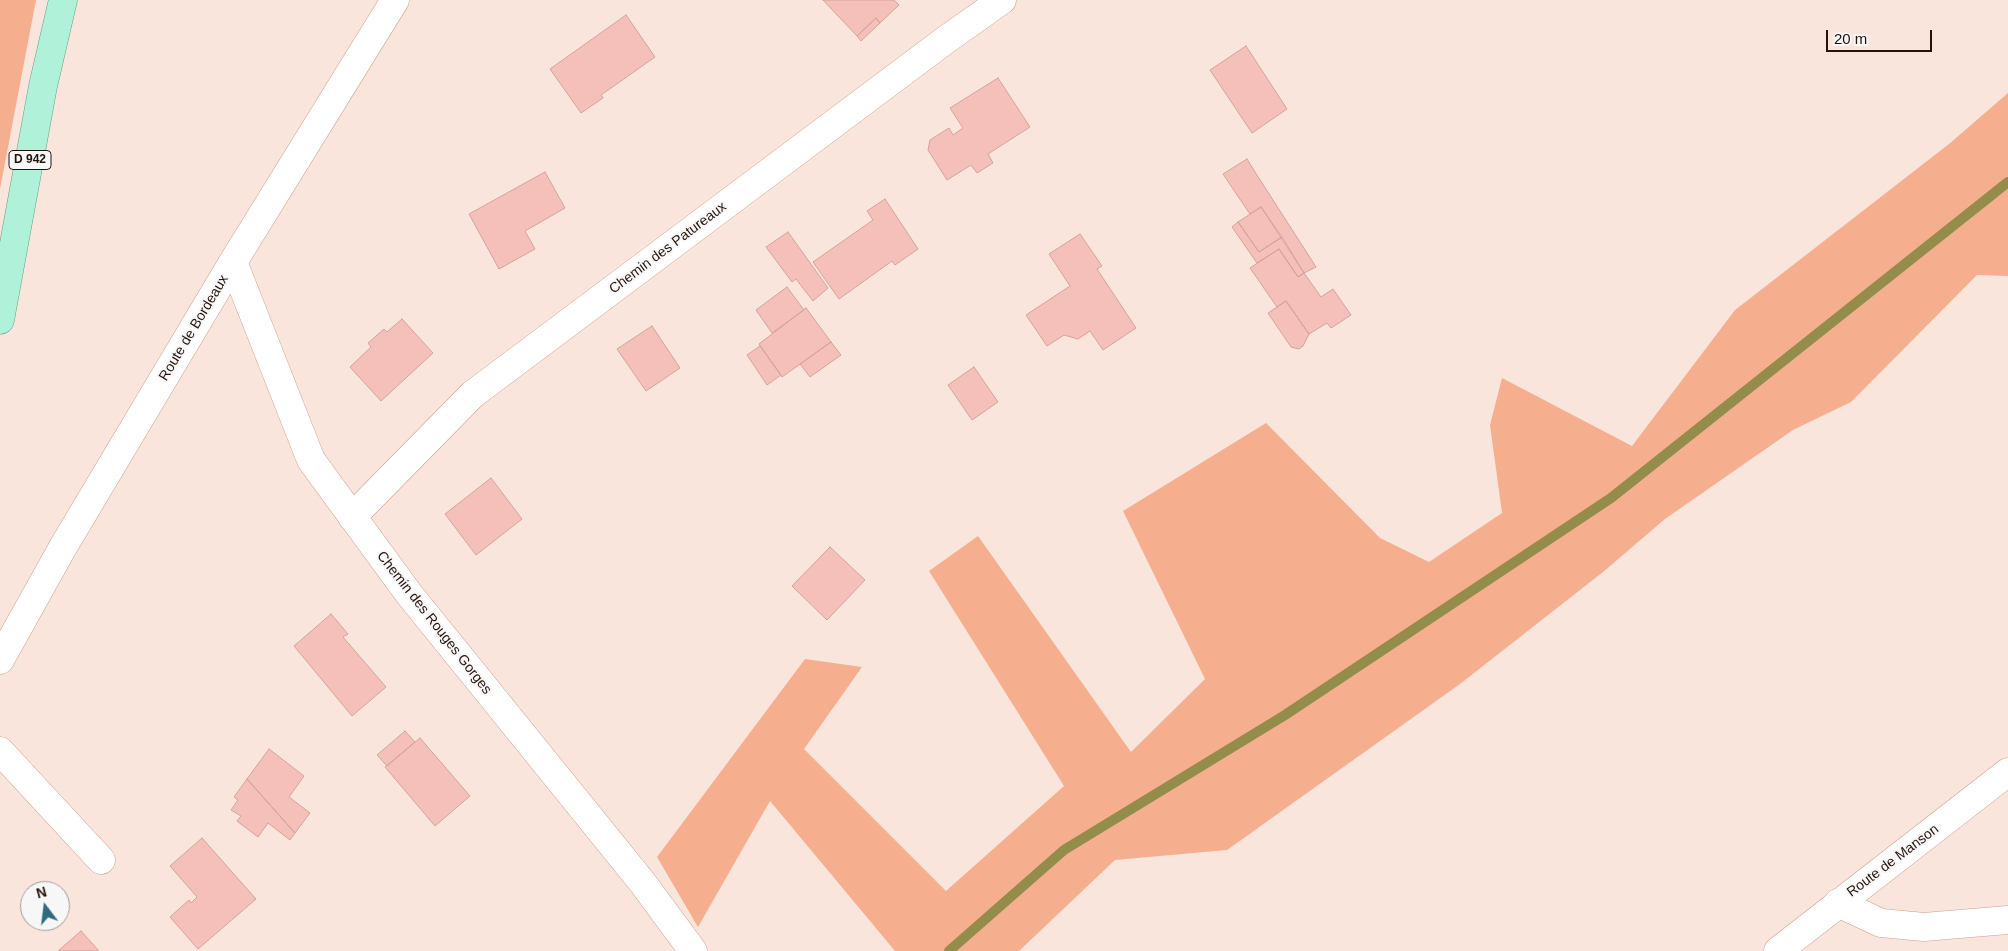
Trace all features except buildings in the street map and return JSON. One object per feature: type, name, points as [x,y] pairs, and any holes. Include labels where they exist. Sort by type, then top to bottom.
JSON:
[{"type":"main road","name":"D 942","points":[[0,320],[43,86],[63,0]]},
{"type":"street","name":"Route de Bordeaux","points":[[0,660],[63,546],[233,262],[395,0]]},
{"type":"street","name":"Chemin des Patureaux","points":[[352,517],[473,394],[939,45],[1002,0]]},
{"type":"street","name":"Chemin des Rouges Gorges","points":[[233,262],[311,460],[340,497],[352,517],[409,594],[642,882],[693,951]]},
{"type":"street","points":[[0,751],[101,860]]},
{"type":"street","name":"Route de Manson","points":[[1778,951],[2008,772]]},
{"type":"street","points":[[1838,903],[1881,923],[1924,927],[2008,920]]},
{"type":"shaded area","points":[[0,0],[36,0],[0,189]]},
{"type":"shaded area","points":[[2008,93],[2008,276],[1977,275],[1851,402],[1793,430],[1665,519],[1603,572],[1460,684],[1227,850],[1115,860],[1019,951],[895,951],[770,801],[698,927],[657,857],[805,659],[862,667],[804,749],[946,891],[1064,786],[929,571],[978,536],[1131,752],[1205,679],[1123,511],[1266,423],[1380,538],[1429,562],[1502,513],[1490,425],[1502,378],[1632,446],[1735,310],[1949,144]]},
{"type":"waterway","points":[[949,951],[1064,850],[1285,715],[1611,498],[2008,182]]}]
